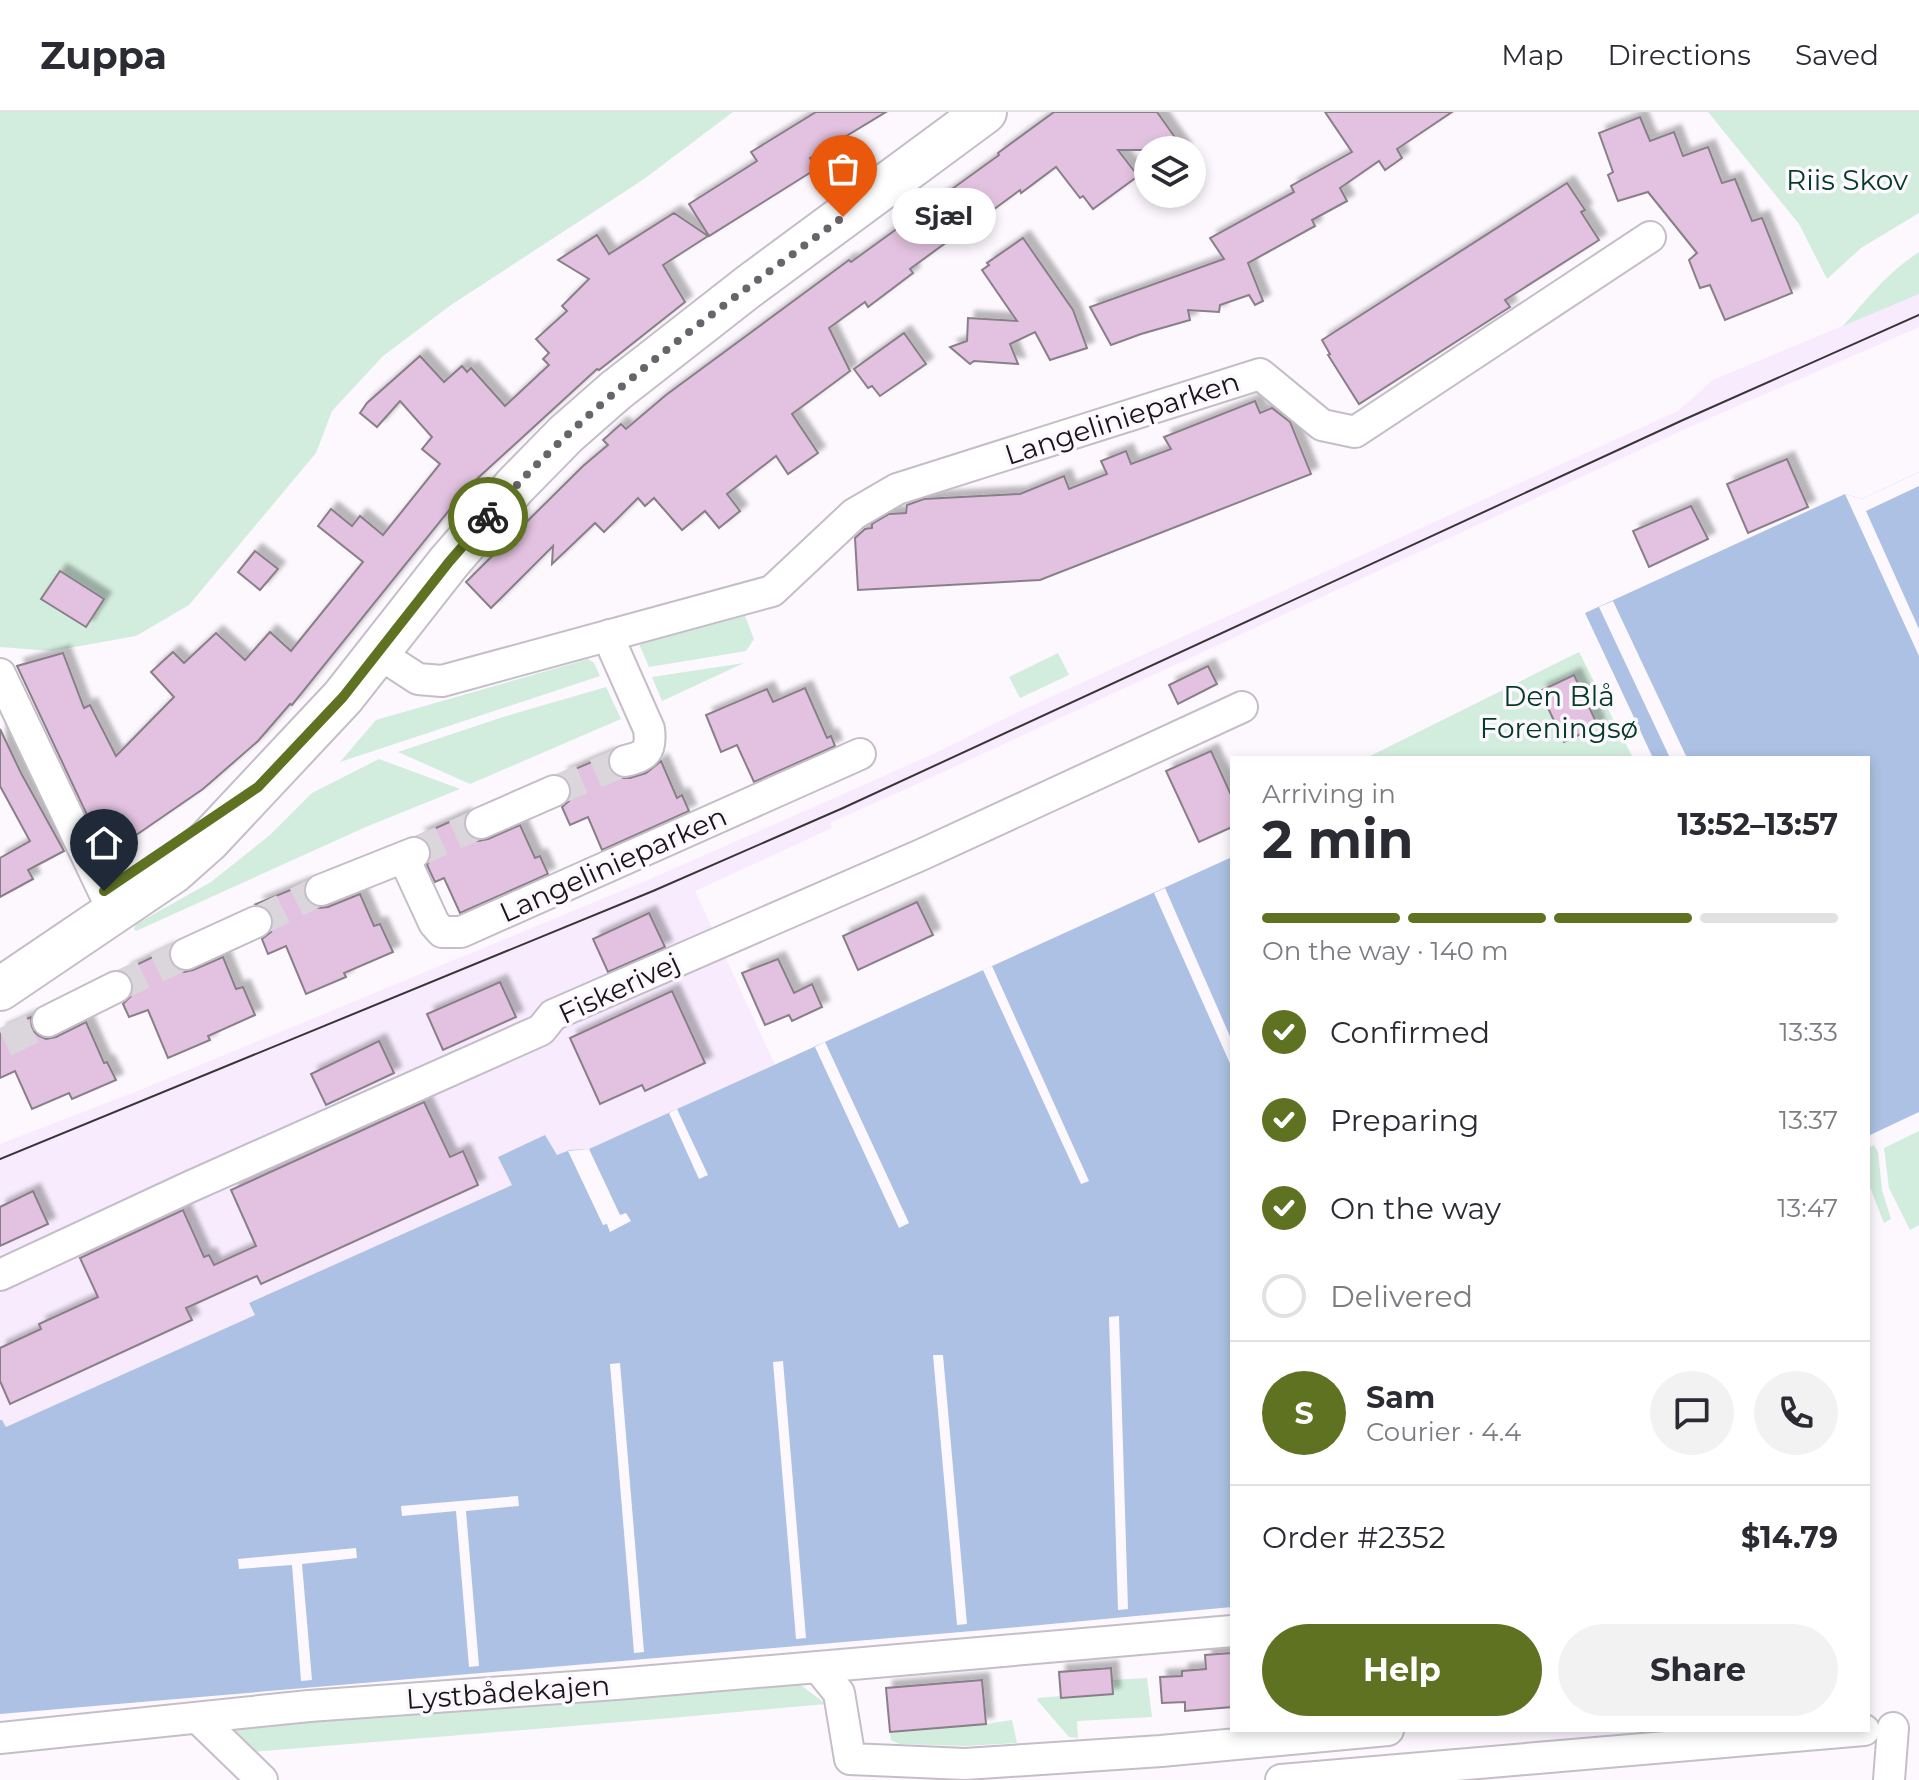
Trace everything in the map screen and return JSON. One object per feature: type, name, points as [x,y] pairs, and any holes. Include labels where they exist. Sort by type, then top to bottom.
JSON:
[{"type":"street","points":[[0,989],[258,787],[343,697],[449,562],[515,486],[575,426],[748,287],[985,112]]},
{"type":"street","name":"Langelinieparken","points":[[378,653],[418,679],[442,681],[614,648],[772,591],[854,514],[897,489],[1260,374],[1322,425],[1355,432],[1650,237]]},
{"type":"street","points":[[614,648],[650,736],[646,753],[625,761]]},
{"type":"street","points":[[0,674],[109,902]]},
{"type":"street","name":"Fiskerivej","points":[[0,1275],[541,1030],[553,1015],[923,854],[1242,707]]},
{"type":"street","name":"Langelinieparken","points":[[321,890],[409,855],[434,923],[442,932],[461,932],[860,754]]},
{"type":"street","points":[[481,823],[554,791]]},
{"type":"street","points":[[0,960],[109,902]]},
{"type":"street","points":[[186,954],[256,922]]},
{"type":"street","points":[[48,1021],[116,987]]},
{"type":"street","name":"Lystbådekajen","points":[[0,1738],[309,1706],[616,1684],[1230,1631]]},
{"type":"street","points":[[818,1667],[839,1693],[850,1759],[965,1764],[1161,1751],[1366,1732]]},
{"type":"street","points":[[198,1718],[262,1780]]},
{"type":"street","points":[[1886,1728],[1889,1780]]},
{"type":"street","points":[[1281,1780],[1344,1777],[1594,1741],[1796,1732]]},
{"type":"shaded area","points":[[1919,294],[1919,327],[1687,428],[830,823],[832,828],[695,891],[775,1065],[589,1149],[570,1150],[557,1156],[545,1135],[512,1185],[249,1303],[255,1315],[6,1428],[0,1420],[0,1144],[135,1092],[648,880],[839,796],[1678,411],[1713,380]]},
{"type":"green space","points":[[0,112],[733,112],[644,179],[451,305],[383,356],[332,411],[316,453],[189,605],[136,636],[52,651],[0,647]]},
{"type":"green space","name":"Riis Skov","points":[[1708,112],[1919,112],[1919,213],[1861,248],[1827,279],[1799,224]]},
{"type":"green space","points":[[1919,252],[1919,294],[1843,326],[1888,277]]},
{"type":"green space","points":[[745,616],[754,639],[746,651],[649,667],[639,644]]},
{"type":"green space","name":"Den Blå Foreningsø","points":[[1579,652],[1632,756],[1370,756]]},
{"type":"green space","points":[[1058,653],[1069,675],[1020,698],[1009,677]]},
{"type":"green space","points":[[588,659],[594,663],[600,676],[340,762],[376,720]]},
{"type":"green space","points":[[744,663],[662,701],[652,677]]},
{"type":"green space","points":[[606,687],[621,719],[470,784],[398,752],[503,717]]},
{"type":"green space","points":[[379,759],[460,789],[368,826],[136,931],[134,929],[136,924],[211,882],[270,835],[312,793]]},
{"type":"green space","points":[[1919,1131],[1919,1225],[1910,1230],[1889,1188],[1884,1148]]},
{"type":"green space","points":[[1874,1145],[1878,1152],[1882,1190],[1891,1219],[1884,1223],[1870,1187],[1870,1147]]},
{"type":"green space","points":[[1147,1678],[1152,1717],[1077,1721],[1078,1738],[1069,1737],[1037,1700],[1113,1694],[1112,1680]]},
{"type":"green space","points":[[798,1683],[826,1704],[250,1752],[230,1730],[432,1711]]},
{"type":"green space","points":[[1012,1720],[1017,1743],[965,1746],[899,1744],[891,1740],[890,1732]]},
{"type":"water","points":[[1919,472],[1919,1112],[1870,1135],[1870,756],[1652,756],[1585,613],[1845,494],[1862,499]]},
{"type":"water","points":[[1230,858],[1230,1617],[0,1722],[0,1420],[6,1427],[255,1315],[249,1303],[512,1185],[498,1157],[545,1135],[557,1155],[570,1150],[589,1149]]},
{"type":"pier","points":[[1919,472],[1919,486],[1866,511],[1919,629],[1919,656],[1845,494],[1862,499]]},
{"type":"pier","points":[[1613,601],[1686,756],[1669,756],[1599,607]]},
{"type":"pier","points":[[1165,888],[1230,1036],[1230,1064],[1154,893]]},
{"type":"pier","points":[[992,966],[1089,1181],[1081,1184],[983,970]]},
{"type":"pier","points":[[825,1042],[909,1223],[899,1228],[815,1047]]},
{"type":"pier","points":[[677,1109],[708,1175],[699,1179],[669,1113]]},
{"type":"pier","points":[[589,1149],[620,1215],[626,1213],[631,1221],[610,1232],[607,1224],[603,1225],[568,1151]]},
{"type":"pier","points":[[1119,1316],[1128,1609],[1118,1610],[1109,1317]]},
{"type":"pier","points":[[933,1355],[943,1355],[967,1624],[957,1625]]},
{"type":"pier","points":[[783,1361],[806,1638],[796,1639],[773,1362]]},
{"type":"pier","points":[[620,1363],[644,1652],[634,1653],[610,1364]]},
{"type":"pier","points":[[518,1496],[519,1506],[466,1511],[479,1666],[469,1667],[456,1511],[402,1516],[401,1506]]},
{"type":"pier","points":[[356,1548],[357,1558],[302,1564],[312,1680],[301,1681],[292,1565],[239,1569],[238,1559]]},
{"type":"pier","points":[[1230,1607],[1230,1617],[0,1722],[0,1714]]},
{"type":"building","points":[[816,112],[886,112],[810,158],[816,169],[709,236],[689,204],[757,161],[751,152]]},
{"type":"building","points":[[1054,112],[1157,112],[1174,136],[1134,136],[1134,150],[1118,150],[1134,171],[1134,179],[1093,209],[1083,196],[1080,198],[1056,167],[910,269],[913,273],[868,307],[865,302],[829,328],[850,371],[792,414],[818,453],[788,474],[776,456],[727,494],[740,511],[719,528],[705,511],[682,530],[654,498],[645,506],[638,498],[604,532],[595,523],[552,564],[553,546],[491,608],[466,582],[608,445],[603,440],[621,424],[626,429],[666,395]]},
{"type":"building","points":[[1325,112],[1452,112],[1397,149],[1402,158],[1385,170],[1379,161],[1340,188],[1347,201],[1312,220],[1315,226],[1248,263],[1263,301],[1255,305],[1249,295],[1220,305],[1219,312],[1188,310],[1190,320],[1111,345],[1090,307],[1224,259],[1210,238],[1294,192],[1291,186],[1352,152]]},
{"type":"building","points":[[1640,117],[1650,141],[1674,132],[1683,156],[1708,147],[1722,183],[1735,179],[1752,221],[1762,218],[1792,293],[1725,320],[1710,285],[1700,288],[1689,260],[1697,253],[1648,192],[1618,201],[1608,175],[1613,172],[1599,133]]},
{"type":"building","points":[[1567,183],[1585,210],[1581,212],[1599,240],[1505,300],[1510,307],[1359,404],[1322,340]]},
{"type":"building","points":[[674,213],[708,236],[663,265],[685,302],[597,369],[467,488],[292,705],[258,741],[203,789],[113,851],[103,849],[17,666],[63,653],[84,708],[90,705],[116,756],[174,697],[151,672],[173,652],[184,663],[216,633],[245,660],[270,632],[291,651],[363,562],[318,526],[331,509],[352,526],[360,516],[383,535],[440,464],[422,449],[432,437],[400,401],[377,427],[360,413],[367,403],[420,356],[444,382],[462,366],[467,372],[471,368],[505,406],[549,365],[543,359],[549,353],[536,339],[567,311],[562,306],[589,279],[558,260],[597,235],[609,254]]},
{"type":"building","points":[[1023,238],[1073,310],[1087,348],[1050,360],[1035,332],[1010,344],[1018,364],[974,361],[970,364],[950,347],[967,341],[968,318],[1017,321],[982,270],[989,265],[987,263]]},
{"type":"building","points":[[904,333],[926,364],[880,396],[872,386],[868,388],[854,369]]},
{"type":"building","points":[[1255,401],[1260,413],[1272,408],[1290,422],[1311,474],[1040,580],[858,590],[855,538],[889,514],[906,513],[907,505],[924,499],[1020,494],[1064,476],[1069,489],[1107,474],[1101,461],[1126,451],[1131,464],[1171,449],[1164,437]]},
{"type":"building","points":[[1787,459],[1808,507],[1748,533],[1727,484]]},
{"type":"building","points":[[1691,506],[1708,539],[1649,567],[1633,531]]},
{"type":"building","points":[[255,551],[278,569],[260,590],[238,572]]},
{"type":"building","points":[[60,571],[104,599],[86,627],[41,599]]},
{"type":"building","points":[[1208,666],[1217,684],[1178,704],[1169,685]]},
{"type":"building","points":[[1574,675],[1598,726],[1564,742],[1540,691]]},
{"type":"building","points":[[805,688],[827,738],[831,736],[835,746],[754,782],[737,745],[721,752],[706,715],[767,689],[773,702]]},
{"type":"building","points":[[0,729],[64,851],[28,870],[33,879],[0,897],[0,858],[30,841],[0,786]]},
{"type":"building","points":[[1211,751],[1230,793],[1230,828],[1199,842],[1166,771]]},
{"type":"building","points":[[608,755],[608,766],[613,774],[621,778],[646,773],[661,761],[677,798],[682,795],[689,811],[602,850],[588,817],[570,825],[562,807],[569,801],[571,785],[561,775]]},
{"type":"building","points":[[465,815],[465,831],[478,841],[520,825],[535,858],[540,856],[548,874],[460,913],[444,878],[435,882],[427,865],[432,856],[431,847],[426,839],[418,836]]},
{"type":"building","points":[[305,884],[305,897],[309,904],[318,908],[360,894],[374,926],[380,924],[393,952],[306,994],[286,946],[268,954],[262,939],[271,932],[273,915],[266,907],[256,904]]},
{"type":"building","points":[[917,902],[933,935],[858,970],[843,936]]},
{"type":"building","points":[[649,913],[665,947],[608,972],[593,939]]},
{"type":"building","points":[[169,949],[170,962],[184,972],[223,957],[236,989],[243,987],[255,1015],[208,1036],[210,1040],[168,1058],[148,1010],[129,1017],[123,1004],[134,987],[132,978],[124,971]]},
{"type":"building","points":[[778,959],[794,993],[812,984],[822,1007],[792,1021],[789,1015],[765,1025],[742,973]]},
{"type":"building","points":[[500,982],[516,1017],[443,1050],[427,1014]]},
{"type":"building","points":[[672,991],[705,1063],[645,1091],[642,1085],[600,1104],[570,1038]]},
{"type":"building","points":[[31,1017],[32,1030],[46,1039],[86,1022],[104,1063],[107,1062],[116,1080],[72,1099],[69,1093],[32,1109],[15,1071],[0,1078],[0,1031]]},
{"type":"building","points":[[379,1041],[394,1073],[326,1105],[311,1074]]},
{"type":"building","points":[[424,1102],[450,1157],[463,1151],[478,1185],[261,1284],[257,1276],[186,1308],[192,1320],[10,1404],[0,1381],[0,1348],[41,1329],[39,1324],[98,1297],[80,1258],[183,1210],[204,1257],[209,1255],[214,1265],[256,1246],[231,1190]]},
{"type":"building","points":[[33,1191],[48,1224],[0,1246],[0,1207]]},
{"type":"building","points":[[1230,1653],[1230,1707],[1185,1711],[1185,1702],[1162,1703],[1160,1677],[1182,1676],[1182,1671],[1206,1669],[1205,1655]]},
{"type":"building","points":[[1111,1668],[1113,1694],[1061,1698],[1059,1672]]},
{"type":"building","points":[[982,1680],[986,1724],[890,1732],[886,1688]]},
{"type":"tunnel","points":[[554,791],[625,761]]},
{"type":"tunnel","points":[[414,853],[481,823]]},
{"type":"tunnel","points":[[256,922],[321,890]]},
{"type":"tunnel","points":[[116,987],[186,954]]},
{"type":"tunnel","points":[[5,1042],[48,1021]]},
{"type":"tram line","points":[[0,1159],[653,891],[843,808],[1683,420],[1919,315]]},
{"type":"way so far","points":[[488,517],[566,434],[615,391],[843,217]]},
{"type":"place","name":"Sjæl","points":[[843,217]]},
{"type":"route","points":[[104,891],[258,787],[343,697],[488,517]]}]
